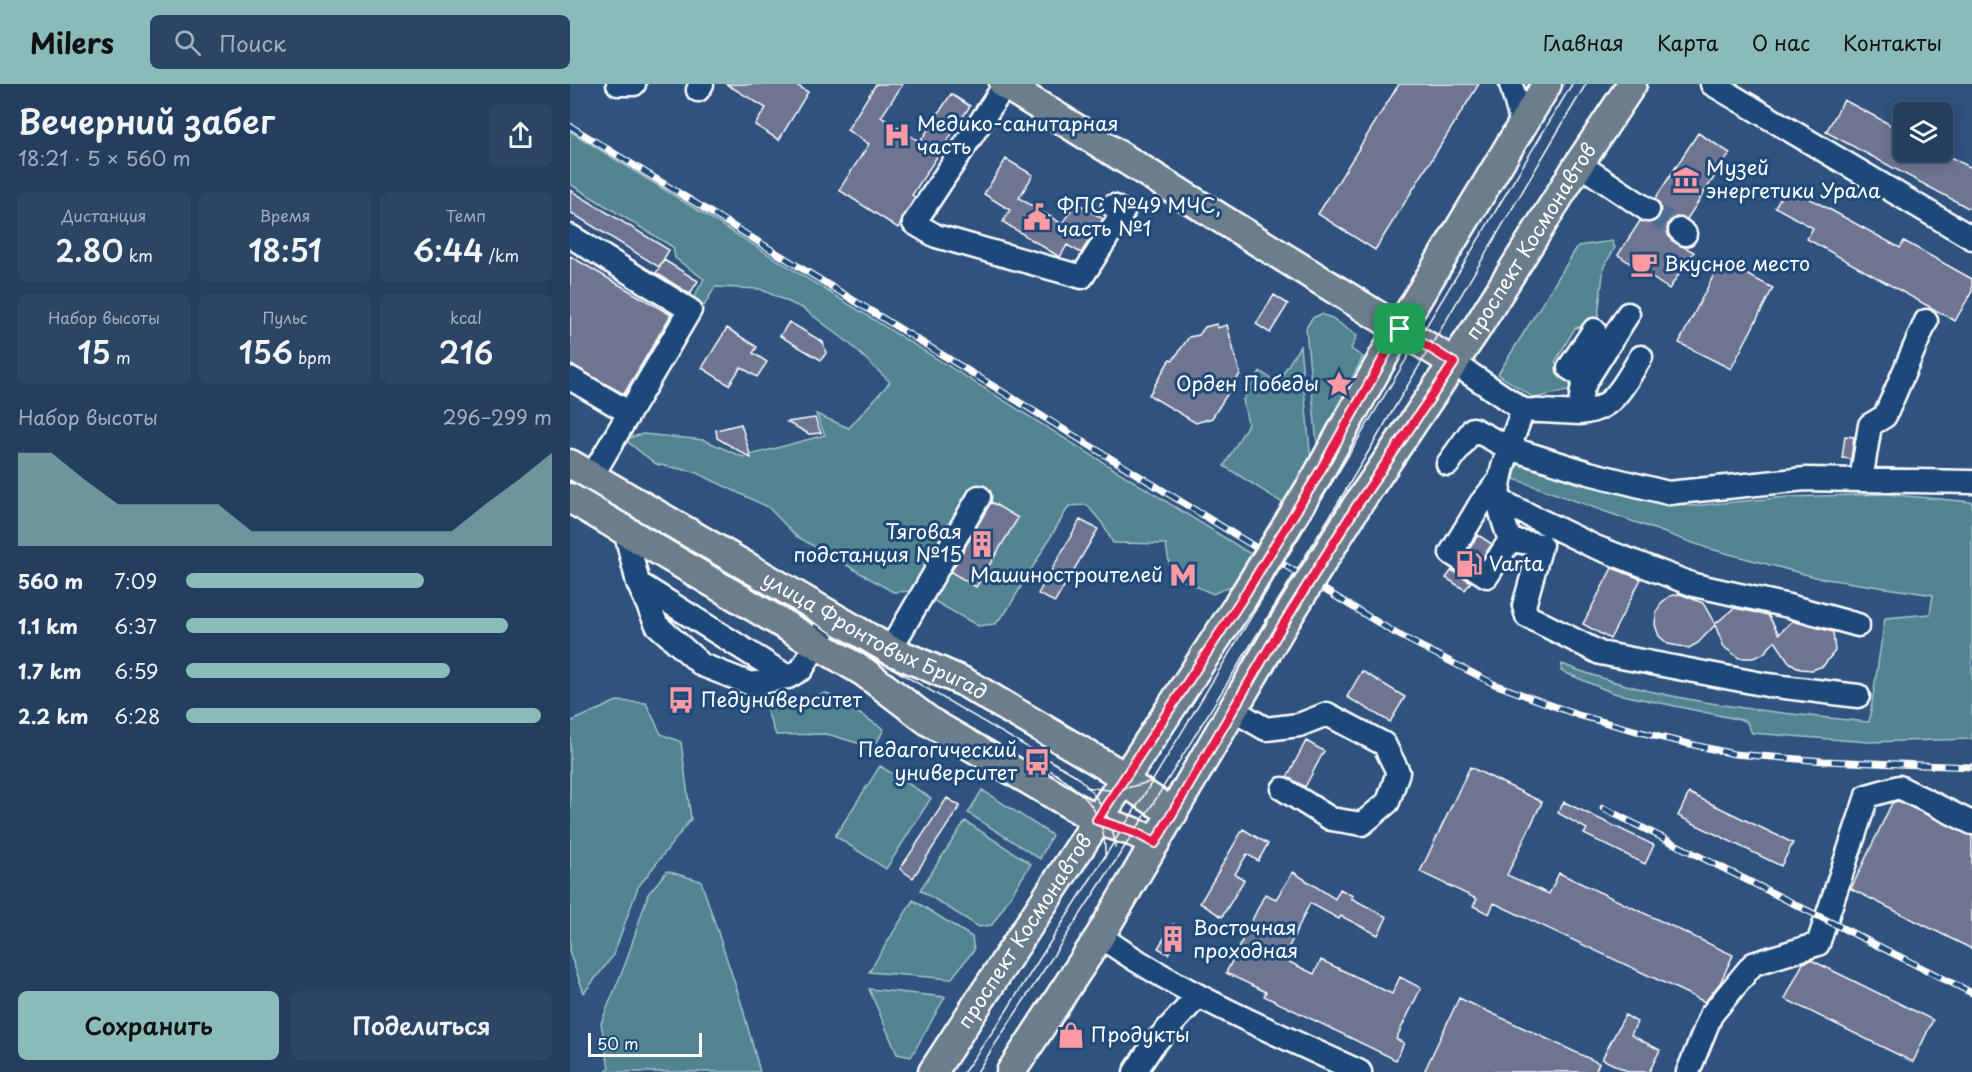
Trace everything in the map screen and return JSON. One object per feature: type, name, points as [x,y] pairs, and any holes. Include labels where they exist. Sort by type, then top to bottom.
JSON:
[{"type":"main road","points":[[1005,84],[1454,363]]},
{"type":"main road","name":"проспект Космонавтов","points":[[933,1072],[1242,599],[1315,480],[1400,329],[1547,84]]},
{"type":"main road","name":"проспект Космонавтов","points":[[1011,1072],[1100,936],[1282,626],[1356,507],[1454,363],[1632,84]]},
{"type":"main road","name":"улица Фронтовых Бригад","points":[[581,470],[890,650],[964,682],[1125,777],[1134,788],[1173,813]]},
{"type":"main road","name":"улица Фронтовых Бригад","points":[[571,501],[625,530],[817,643],[864,672],[930,722],[1097,820],[1134,832],[1155,843]]},
{"type":"street","points":[[618,84],[634,84]]},
{"type":"street","points":[[1005,84],[914,223],[936,236],[1082,278],[1123,212],[1113,206]]},
{"type":"street","points":[[1511,84],[1522,124]]},
{"type":"street","points":[[1712,84],[1972,238]]},
{"type":"street","points":[[1579,165],[1648,210]]},
{"type":"street","points":[[570,236],[690,310],[628,412],[581,470]]},
{"type":"street","points":[[1579,413],[1582,390],[1587,379],[1628,314]]},
{"type":"street","points":[[1861,480],[1870,425],[1885,416],[1926,321]]},
{"type":"street","points":[[1587,379],[1569,368],[1594,330]]},
{"type":"street","points":[[1454,363],[1523,410],[1579,413],[1594,412],[1612,402],[1641,357]]},
{"type":"street","points":[[570,378],[628,412]]},
{"type":"street","points":[[1510,540],[1501,516],[1498,491],[1509,448],[1523,410]]},
{"type":"street","points":[[1448,464],[1473,429],[1509,448],[1589,473],[1668,493],[1806,479],[1835,472],[1861,480],[1972,482]]},
{"type":"street","points":[[1498,491],[1481,502],[1451,553],[1487,576],[1510,540]]},
{"type":"street","points":[[1498,491],[1593,546],[1694,585],[1789,606],[1858,625]]},
{"type":"street","points":[[890,650],[979,498]]},
{"type":"street","points":[[625,530],[638,583],[657,625],[702,665],[751,684],[788,677],[802,669],[832,616]]},
{"type":"street","points":[[1510,540],[1541,545],[1524,606],[1527,616],[1600,653],[1767,685],[1858,696]]},
{"type":"street","points":[[638,583],[788,677]]},
{"type":"street","points":[[1233,710],[1266,729],[1299,725],[1327,714],[1384,744],[1398,772],[1388,802],[1362,824],[1331,819],[1283,789]]},
{"type":"street","points":[[1688,1072],[1711,1016],[1753,964],[1818,944],[1867,796],[1899,787],[1972,823]]},
{"type":"street","points":[[1100,936],[1157,974],[1198,996],[1360,1072]]},
{"type":"street","points":[[1136,1072],[1152,1046],[1198,996]]},
{"type":"green space","points":[[570,131],[1254,556],[1240,582],[1213,594],[1171,575],[1166,544],[1113,543],[1102,523],[1087,505],[1069,506],[1006,612],[995,624],[978,626],[917,591],[893,592],[796,536],[768,507],[695,472],[656,464],[624,439],[643,434],[704,440],[743,457],[825,435],[816,414],[849,428],[890,382],[849,343],[804,309],[760,289],[715,287],[704,306],[693,299],[704,279],[675,258],[673,247],[570,184]]},
{"type":"green space","points":[[1612,241],[1615,248],[1604,266],[1597,324],[1575,328],[1555,362],[1572,374],[1573,390],[1534,398],[1498,374],[1578,246]]},
{"type":"green space","points":[[1321,314],[1332,318],[1357,336],[1351,349],[1363,357],[1317,445],[1306,328],[1312,318]]},
{"type":"green space","points":[[1300,346],[1311,461],[1286,505],[1224,466],[1248,424],[1243,400],[1260,371],[1277,383]]},
{"type":"green space","points":[[1518,461],[1574,483],[1691,506],[1788,497],[1885,494],[1972,502],[1972,739],[1868,742],[1752,733],[1746,721],[1613,693],[1561,671],[1562,664],[1636,688],[1713,704],[1869,722],[1885,618],[1930,614],[1933,595],[1819,578],[1707,548],[1514,479]]},
{"type":"green space","points":[[826,693],[884,729],[874,748],[827,734],[776,735],[766,709]]},
{"type":"green space","points":[[617,701],[646,703],[661,734],[681,742],[691,819],[638,887],[613,956],[584,993],[570,954],[570,722]]},
{"type":"green space","points":[[880,766],[931,798],[886,869],[835,836]]},
{"type":"green space","points":[[982,790],[1052,835],[1040,859],[968,813]]},
{"type":"green space","points":[[965,821],[1031,864],[992,925],[979,927],[920,890]]},
{"type":"green space","points":[[667,871],[701,881],[741,1002],[760,1072],[606,1072],[609,1068],[601,1023],[626,962],[648,894]]},
{"type":"green space","points":[[913,900],[972,937],[974,950],[951,979],[869,972]]},
{"type":"green space","points":[[869,989],[945,997],[911,1057],[897,1054]]},
{"type":"building","points":[[726,84],[795,84],[808,92],[779,140],[755,125],[766,108]]},
{"type":"building","points":[[876,84],[903,84],[881,117],[920,142],[951,94],[970,106],[912,195],[915,197],[898,228],[839,190],[869,144],[847,130]]},
{"type":"building","points":[[1399,84],[1479,84],[1375,250],[1318,214]]},
{"type":"building","points":[[1844,100],[1893,126],[1893,162],[1953,162],[1953,158],[1972,168],[1972,210],[1826,132]]},
{"type":"building","points":[[1698,133],[1730,153],[1687,219],[1676,217],[1669,222],[1667,229],[1671,240],[1694,252],[1669,289],[1618,255],[1640,221],[1653,222],[1659,217],[1660,205],[1655,199]]},
{"type":"building","points":[[1006,159],[1033,175],[1019,198],[1062,224],[1076,202],[1103,219],[1081,253],[1067,245],[1060,257],[1003,222],[1010,210],[984,194]]},
{"type":"building","points":[[1787,186],[1900,248],[1904,241],[1972,279],[1972,291],[1955,321],[1807,239],[1813,228],[1775,207]]},
{"type":"building","points":[[570,190],[669,250],[659,267],[570,212]]},
{"type":"building","points":[[570,256],[671,315],[624,394],[570,365]]},
{"type":"building","points":[[664,260],[698,281],[690,294],[656,273]]},
{"type":"building","points":[[1721,261],[1773,288],[1731,369],[1679,343]]},
{"type":"building","points":[[1274,295],[1288,304],[1270,333],[1256,324]]},
{"type":"building","points":[[789,322],[823,342],[826,353],[821,360],[780,336]]},
{"type":"building","points":[[1217,324],[1217,328],[1227,325],[1240,374],[1212,418],[1196,423],[1149,395],[1170,359],[1173,360],[1189,337],[1199,335],[1205,327]]},
{"type":"building","points":[[727,328],[757,347],[753,353],[767,362],[757,377],[741,367],[729,385],[702,368]]},
{"type":"building","points":[[815,418],[821,433],[809,434],[787,422]]},
{"type":"building","points":[[741,424],[751,458],[717,438],[716,430]]},
{"type":"building","points":[[1845,436],[1854,437],[1851,459],[1842,458]]},
{"type":"building","name":"Тяговая подстанция №15","points":[[991,502],[1018,518],[976,587],[951,572]]},
{"type":"building","points":[[1080,520],[1098,529],[1055,602],[1038,594]]},
{"type":"building","points":[[1478,535],[1492,544],[1483,557],[1469,549]]},
{"type":"building","points":[[1612,568],[1641,579],[1610,639],[1583,624]]},
{"type":"building","points":[[1452,570],[1471,582],[1465,590],[1446,578]]},
{"type":"building","points":[[1680,594],[1703,603],[1715,624],[1734,608],[1768,615],[1779,634],[1792,621],[1833,632],[1835,651],[1823,666],[1812,670],[1800,669],[1789,662],[1775,641],[1763,654],[1753,658],[1739,658],[1724,647],[1715,625],[1698,643],[1689,648],[1668,644],[1659,636],[1655,625],[1656,614],[1661,603],[1670,596]]},
{"type":"building","points":[[1362,671],[1405,697],[1390,722],[1347,697]]},
{"type":"building","points":[[1306,741],[1324,751],[1305,787],[1287,777]]},
{"type":"building","points":[[1470,767],[1542,802],[1507,875],[1549,894],[1559,873],[1733,955],[1720,983],[1705,1002],[1494,903],[1489,914],[1473,906],[1477,899],[1420,872]]},
{"type":"building","points":[[1689,793],[1793,843],[1781,866],[1678,816]]},
{"type":"building","points":[[947,798],[960,806],[913,878],[900,869]]},
{"type":"building","points":[[1898,801],[1972,836],[1972,949],[1851,889],[1892,803]]},
{"type":"building","points":[[1564,802],[1654,845],[1645,864],[1584,834],[1587,829],[1558,813]]},
{"type":"building","points":[[1243,829],[1268,844],[1258,861],[1247,854],[1235,874],[1244,880],[1222,917],[1200,903]]},
{"type":"building","points":[[1293,872],[1335,899],[1340,889],[1353,896],[1351,898],[1387,917],[1378,935],[1341,916],[1339,919],[1310,903],[1283,959],[1314,974],[1321,960],[1392,994],[1400,977],[1421,988],[1396,1039],[1404,1043],[1396,1060],[1264,996],[1266,992],[1226,973],[1265,894],[1276,899]]},
{"type":"building","name":"Восточная проходная","points":[[1173,924],[1183,930],[1168,954],[1158,948]]},
{"type":"building","points":[[1811,960],[1933,1020],[1913,1062],[1785,999],[1803,963]]},
{"type":"building","points":[[1459,998],[1599,1063],[1595,1072],[1424,1072]]},
{"type":"building","points":[[1625,1015],[1637,1022],[1631,1035],[1660,1050],[1649,1072],[1629,1072],[1602,1059]]},
{"type":"tunnel","points":[[1648,210],[1680,230]]},
{"type":"tram line","points":[[964,1072],[998,1024],[1144,795],[1572,84]]},
{"type":"tram line","points":[[977,1072],[1154,802],[1341,498],[1586,84]]},
{"type":"tram line","points":[[570,480],[1075,775],[1090,789],[1102,807],[1111,826],[1115,847]]},
{"type":"tram line","points":[[1040,764],[1067,782],[1088,801],[1101,826],[1105,858]]},
{"type":"tram line","points":[[1086,787],[1115,791],[1153,781]]},
{"type":"railway","points":[[570,126],[1395,633],[1494,684],[1578,715],[1734,754],[1824,761],[1972,767]]},
{"type":"railway","points":[[1603,808],[1972,993]]},
{"type":"place","name":"Медико-санитарная часть","points":[[897,135]]},
{"type":"place","name":"Музей энергетики Урала","points":[[1686,180]]},
{"type":"place","name":"ФПС №49 МЧС, часть №1","points":[[1037,217]]},
{"type":"place","name":"Вкусное место","points":[[1644,264]]},
{"type":"place","name":"Орден Победы","points":[[1339,384]]},
{"type":"place","name":"Тяговая подстанция №15","points":[[982,544]]},
{"type":"place","name":"Varta","points":[[1469,564]]},
{"type":"place","name":"Машиностроителей","points":[[1183,575]]},
{"type":"place","name":"Педуниверситет","points":[[681,700]]},
{"type":"place","name":"Педагогический университет","points":[[1037,762]]},
{"type":"place","name":"Восточная проходная","points":[[1173,939]]},
{"type":"place","name":"Продукты","points":[[1071,1035]]},
{"type":"route","points":[[1400,329],[1454,363],[1356,507],[1282,626],[1155,843],[1134,832],[1097,820],[1242,599],[1315,480],[1400,329]]}]
